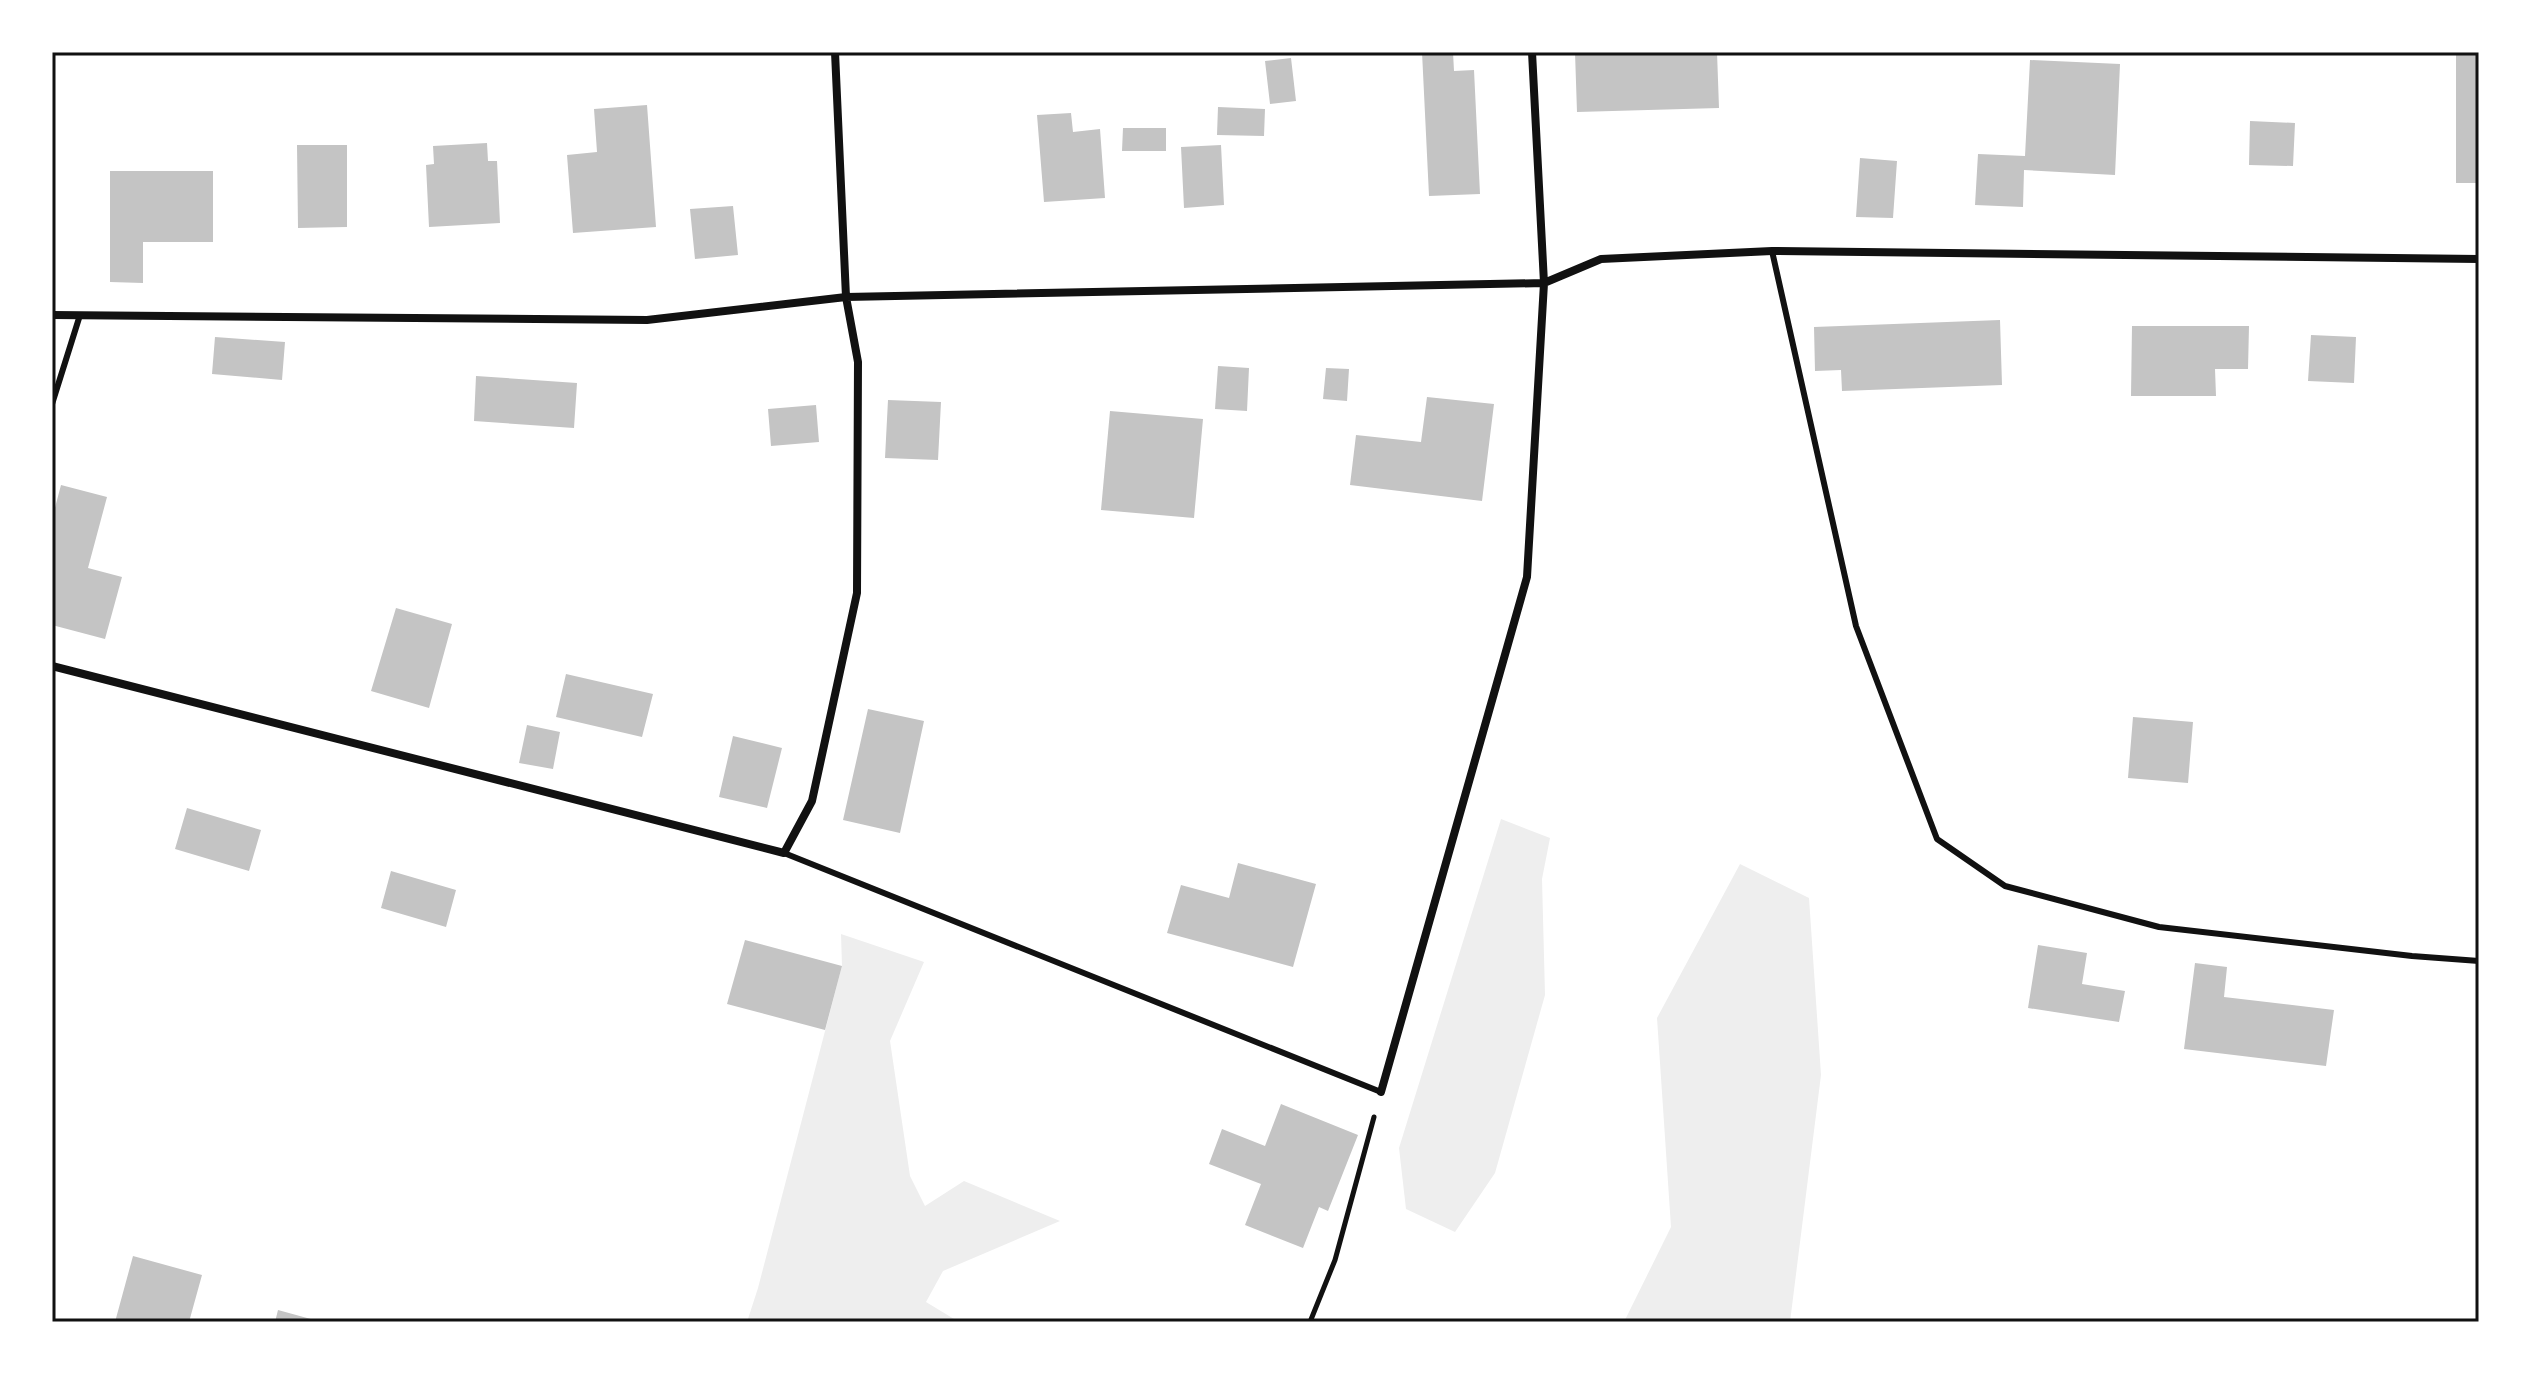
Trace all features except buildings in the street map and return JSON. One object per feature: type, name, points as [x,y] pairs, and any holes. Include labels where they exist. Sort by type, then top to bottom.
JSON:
[{"type":"street","points":[[52,666],[784,853],[812,801],[857,593],[858,362],[846,297],[835,52]]},
{"type":"street","points":[[1381,1092],[1527,577],[1544,283],[1532,52]]},
{"type":"street","points":[[52,315],[647,320],[846,297],[1544,283],[1601,259],[1772,251],[2479,259]]},
{"type":"lane","points":[[1772,251],[1856,626],[1937,839],[2005,886],[2159,927],[2479,961]]},
{"type":"lane","points":[[52,404],[80,315]]},
{"type":"lane","points":[[784,853],[1381,1092]]},
{"type":"path","points":[[1310,1322],[1335,1260],[1381,1092]]},
{"type":"shaded area","points":[[1501,819],[1550,838],[1542,879],[1545,995],[1495,1173],[1455,1232],[1406,1209],[1399,1148]]},
{"type":"shaded area","points":[[1740,864],[1809,898],[1821,1075],[1790,1322],[1624,1322],[1671,1227],[1657,1018]]},
{"type":"shaded area","points":[[841,934],[924,962],[890,1041],[910,1176],[925,1206],[964,1181],[1060,1221],[943,1271],[926,1302],[959,1322],[747,1322],[842,966]]}]
